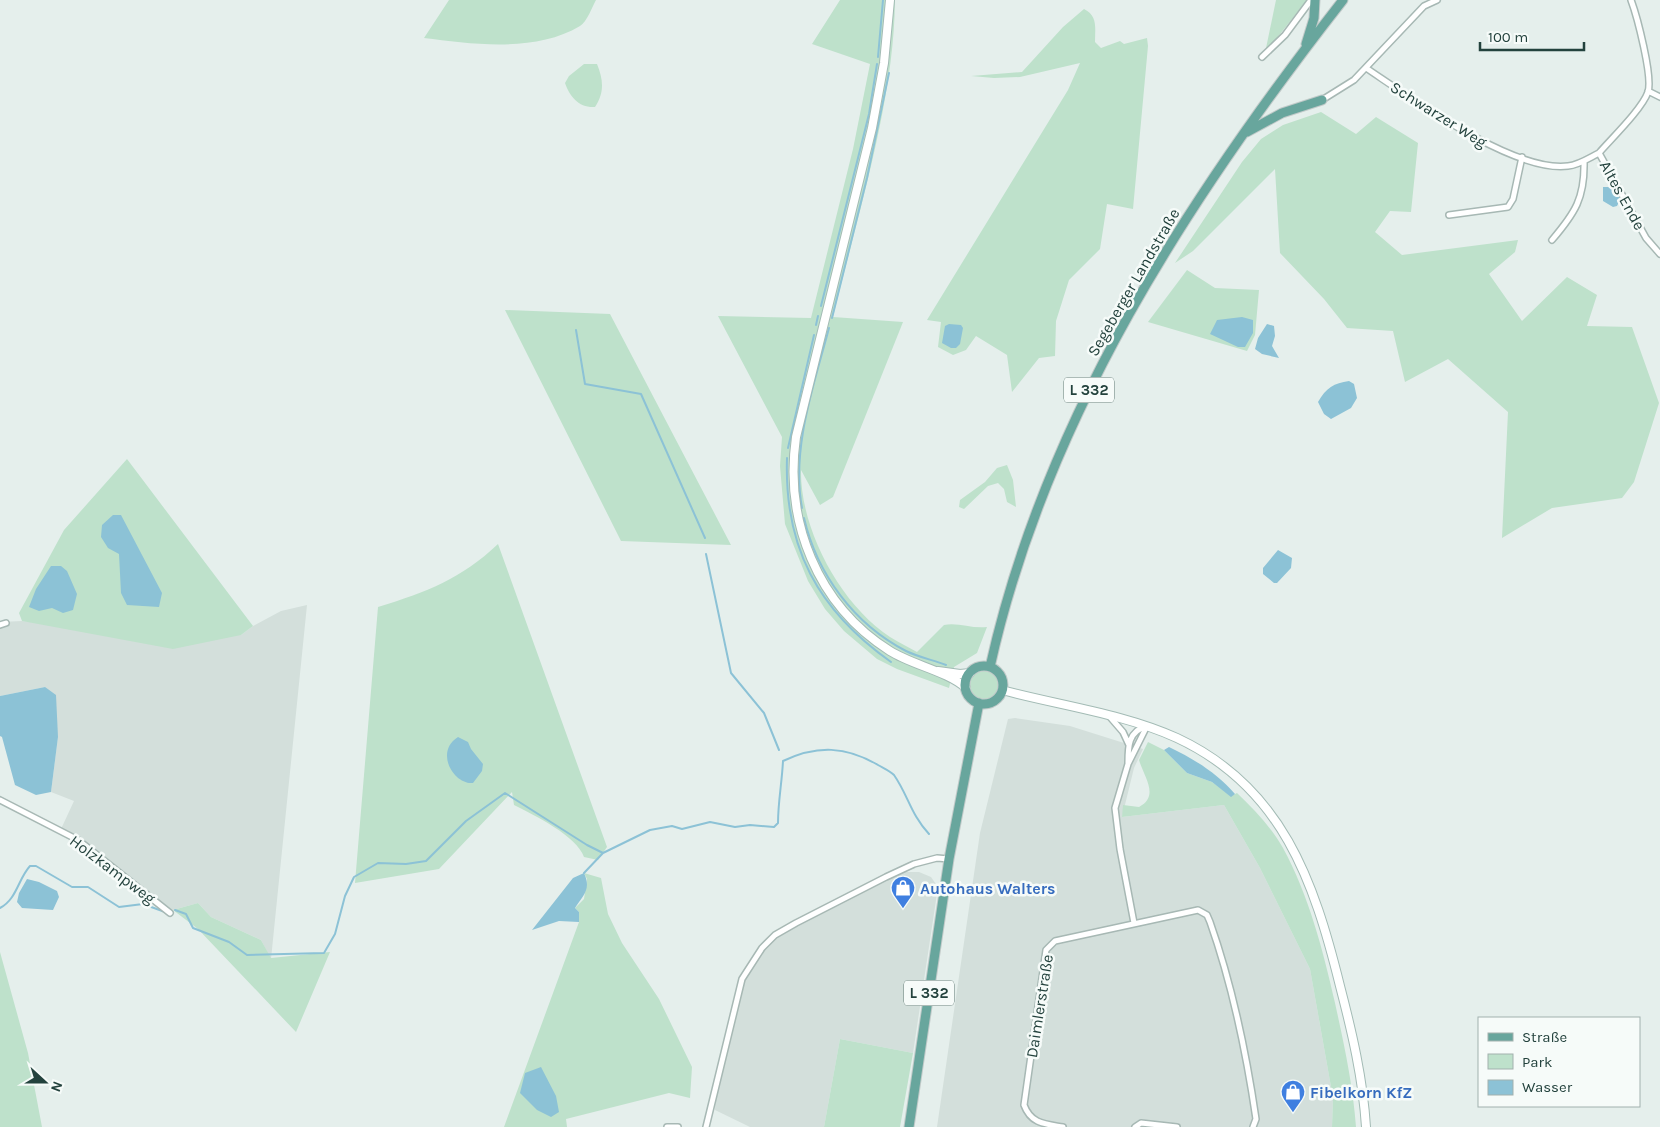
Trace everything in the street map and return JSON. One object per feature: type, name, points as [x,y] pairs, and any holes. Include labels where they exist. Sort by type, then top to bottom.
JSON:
[{"type":"main road","points":[[890,0],[884,63],[872,128],[796,437],[793,469],[794,495],[799,528],[812,562],[839,606],[864,632],[890,651],[966,688]]},
{"type":"main road","points":[[1304,51],[1314,18],[1315,0]]},
{"type":"main road","name":"Segeberger Landstraße","points":[[990,667],[997,636],[1027,541],[1052,475],[1086,397],[1158,264],[1241,137],[1344,0]]},
{"type":"main road","points":[[1241,137],[1282,113],[1322,100]]},
{"type":"main road","points":[[931,670],[960,674],[970,672],[979,667],[990,667],[1001,677],[1002,690],[992,702],[979,703],[971,699],[966,688],[966,679],[970,672]]},
{"type":"main road","points":[[1002,690],[1147,726],[1186,742],[1224,765],[1264,804],[1292,844],[1313,892],[1332,950],[1352,1034],[1366,1127]]},
{"type":"main road","name":"L 332","points":[[909,1127],[949,859],[979,703]]},
{"type":"street","points":[[1262,57],[1285,35],[1311,0]]},
{"type":"street","points":[[1322,100],[1344,88],[1366,68],[1424,6],[1437,0]]},
{"type":"street","points":[[1631,0],[1649,77],[1648,91],[1660,97]]},
{"type":"street","name":"Schwarzer Weg","points":[[1366,68],[1484,144],[1554,166],[1566,166],[1584,161],[1599,153]]},
{"type":"street","name":"Altes Ende","points":[[1648,91],[1637,109],[1599,153],[1646,238],[1660,254]]},
{"type":"street","points":[[1449,215],[1508,208],[1522,157]]},
{"type":"street","name":"Altes Ende","points":[[1552,240],[1578,205],[1583,190],[1584,161]]},
{"type":"street","points":[[0,625],[6,624]]},
{"type":"street","points":[[1110,717],[1123,732],[1129,746]]},
{"type":"street","points":[[1128,764],[1129,746],[1134,733],[1147,726]]},
{"type":"street","points":[[1134,923],[1115,822],[1115,808],[1128,764],[1147,726]]},
{"type":"street","name":"Holzkampweg","points":[[0,800],[78,840],[170,913]]},
{"type":"street","points":[[706,1127],[742,978],[762,948],[775,935],[796,922],[886,877],[914,864],[937,858],[949,859]]},
{"type":"street","name":"Daimlerstraße","points":[[1064,1127],[1038,1125],[1028,1116],[1024,1105],[1046,950],[1055,941],[1198,910],[1207,915],[1232,991],[1246,1049],[1256,1118],[1253,1127]]},
{"type":"street","points":[[1135,1127],[1141,1123],[1177,1127]]},
{"type":"street","points":[[667,1127],[678,1127]]},
{"type":"shaded area","points":[[307,605],[271,959],[261,940],[211,917],[198,903],[173,910],[61,829],[74,801],[51,792],[58,737],[45,687],[0,696],[0,622],[22,621],[241,635],[253,626],[281,611]]},
{"type":"shaded area","points":[[1015,718],[1070,726],[1143,749],[1134,768],[1122,817],[1224,805],[1260,868],[1310,969],[1333,1098],[1332,1127],[937,1127],[980,833],[1008,719]]},
{"type":"shaded area","points":[[903,872],[919,872],[931,877],[938,887],[913,1053],[840,1039],[824,1127],[750,1127],[715,1110],[716,1091],[741,983],[756,956],[775,936]]},
{"type":"green space","points":[[449,0],[596,0],[583,24],[562,35],[543,40],[524,43],[483,44],[424,38]]},
{"type":"green space","points":[[840,0],[895,0],[893,39],[881,119],[873,159],[833,317],[903,322],[833,497],[820,505],[801,470],[802,493],[807,516],[826,563],[855,605],[872,623],[890,637],[917,652],[944,625],[955,624],[987,627],[977,653],[954,667],[949,688],[897,669],[877,659],[844,631],[825,609],[808,581],[785,524],[780,466],[782,437],[718,316],[811,318],[853,149],[870,64],[812,44]]},
{"type":"green space","points":[[1276,0],[1307,0],[1265,53]]},
{"type":"green space","points":[[1084,9],[1094,19],[1095,42],[1101,48],[1120,41],[1124,44],[1147,38],[1148,46],[1133,209],[1107,204],[1100,249],[1069,280],[1056,321],[1055,356],[1039,358],[1012,392],[1007,355],[976,336],[966,350],[953,355],[938,347],[941,322],[927,320],[1068,90],[1080,63],[1020,77],[994,78],[971,76],[1022,72],[1063,27]]},
{"type":"green space","points":[[584,64],[597,64],[601,75],[602,91],[595,107],[584,106],[576,101],[565,83],[569,76]]},
{"type":"green space","points":[[1321,112],[1356,134],[1376,117],[1418,143],[1411,212],[1390,211],[1375,232],[1402,255],[1518,240],[1515,252],[1489,274],[1522,321],[1567,277],[1597,295],[1587,326],[1632,327],[1659,403],[1634,482],[1622,498],[1552,508],[1502,538],[1508,412],[1448,359],[1405,382],[1393,331],[1347,328],[1324,299],[1280,253],[1275,169],[1193,251],[1175,263],[1242,162],[1261,139],[1283,125]]},
{"type":"green space","points":[[1187,270],[1215,288],[1259,290],[1255,335],[1247,351],[1148,322]]},
{"type":"green space","points":[[505,310],[610,314],[731,545],[621,541]]},
{"type":"green space","points":[[127,459],[253,626],[241,635],[173,649],[22,621],[19,613],[64,530]]},
{"type":"green space","points":[[1007,465],[1013,480],[1016,507],[1007,502],[1004,489],[998,483],[988,486],[964,509],[959,507],[960,500],[985,482],[997,468]]},
{"type":"green space","points":[[498,544],[607,847],[598,860],[584,857],[580,849],[564,834],[543,820],[514,805],[512,792],[439,869],[355,883],[378,607],[443,583],[471,566]]},
{"type":"green space","points":[[984,671],[994,675],[998,685],[994,695],[984,699],[974,695],[970,685],[974,675]]},
{"type":"green space","points":[[1148,742],[1164,750],[1187,773],[1212,782],[1231,796],[1237,793],[1262,819],[1283,848],[1308,904],[1325,963],[1348,1065],[1356,1127],[1332,1127],[1333,1098],[1310,969],[1260,868],[1224,805],[1122,817],[1123,805],[1139,807],[1149,797],[1149,786],[1139,760]]},
{"type":"green space","points":[[584,873],[601,878],[608,914],[622,943],[659,999],[692,1067],[690,1098],[669,1093],[566,1119],[567,1127],[504,1127],[579,922],[579,912],[575,908],[584,899],[587,879]]},
{"type":"green space","points":[[198,903],[211,917],[261,940],[271,958],[330,952],[296,1032],[198,929],[173,910]]},
{"type":"green space","points":[[0,952],[28,1053],[42,1127],[0,1127]]},
{"type":"green space","points":[[840,1039],[913,1053],[900,1127],[824,1127]]},
{"type":"water","points":[[1603,187],[1608,187],[1618,192],[1620,200],[1617,206],[1613,207],[1603,201]]},
{"type":"water","points":[[1242,317],[1253,320],[1253,333],[1245,347],[1238,347],[1210,334],[1217,320]]},
{"type":"water","points":[[949,324],[961,325],[963,328],[960,344],[956,348],[951,348],[942,343],[945,326]]},
{"type":"water","points":[[1267,324],[1274,326],[1275,336],[1272,346],[1279,358],[1262,354],[1255,349],[1258,338]]},
{"type":"water","points":[[1349,381],[1354,384],[1357,398],[1351,408],[1331,419],[1324,414],[1318,402],[1331,387]]},
{"type":"water","points":[[113,515],[121,515],[162,593],[159,607],[127,605],[121,593],[119,554],[108,548],[101,537],[102,525]]},
{"type":"water","points":[[1278,550],[1292,558],[1291,568],[1277,583],[1274,583],[1263,574],[1263,568]]},
{"type":"water","points":[[51,566],[61,566],[67,571],[77,594],[73,610],[63,613],[52,608],[39,611],[29,607],[36,589]]},
{"type":"water","points":[[45,687],[56,695],[58,737],[51,792],[36,795],[15,785],[2,737],[0,736],[0,696]]},
{"type":"water","points":[[458,737],[468,742],[483,764],[482,771],[473,783],[459,779],[449,766],[447,759],[448,751],[451,743]]},
{"type":"water","points":[[1169,747],[1205,767],[1221,779],[1235,794],[1231,797],[1212,782],[1187,773],[1164,750]]},
{"type":"water","points":[[584,873],[587,888],[575,908],[579,912],[579,922],[559,921],[532,930],[573,878]]},
{"type":"water","points":[[27,879],[39,882],[57,891],[59,897],[53,910],[22,908],[17,902],[19,893]]},
{"type":"water","points":[[541,1067],[556,1096],[559,1112],[551,1117],[537,1110],[520,1093],[525,1073]]},
{"type":"waterway","points":[[878,57],[883,0]]},
{"type":"waterway","points":[[821,306],[869,114],[877,64]]},
{"type":"waterway","points":[[832,318],[867,178],[889,73]]},
{"type":"waterway","points":[[816,325],[818,316]]},
{"type":"waterway","points":[[802,508],[799,485],[802,440],[811,394],[829,328]]},
{"type":"waterway","points":[[576,330],[585,384],[641,394],[705,538]]},
{"type":"waterway","points":[[788,448],[814,335]]},
{"type":"waterway","points":[[787,458],[788,490],[792,521],[799,548],[810,574],[825,598],[844,621],[865,642],[891,662]]},
{"type":"waterway","points":[[804,518],[810,539],[828,578],[854,612],[887,640],[906,651],[946,665]]},
{"type":"waterway","points":[[706,554],[731,673],[764,713],[779,750]]},
{"type":"waterway","points":[[584,873],[603,853],[650,830],[672,826],[682,829],[710,822],[735,827],[750,825],[774,827],[778,823],[783,761],[808,752],[820,750],[843,751],[854,754],[894,775],[918,820],[929,834]]},
{"type":"waterway","points":[[175,910],[186,914],[193,928],[229,942],[247,955],[324,953],[335,934],[345,896],[354,877],[378,863],[406,864],[426,861],[466,821],[505,793],[587,845],[603,853]]},
{"type":"waterway","points":[[0,908],[14,894],[30,866],[36,866],[72,887],[88,887],[119,907],[143,904],[165,912]]},
{"type":"place","name":"Autohaus Walters","points":[[903,909]]},
{"type":"place","name":"Fibelkorn KfZ","points":[[1293,1113]]}]
